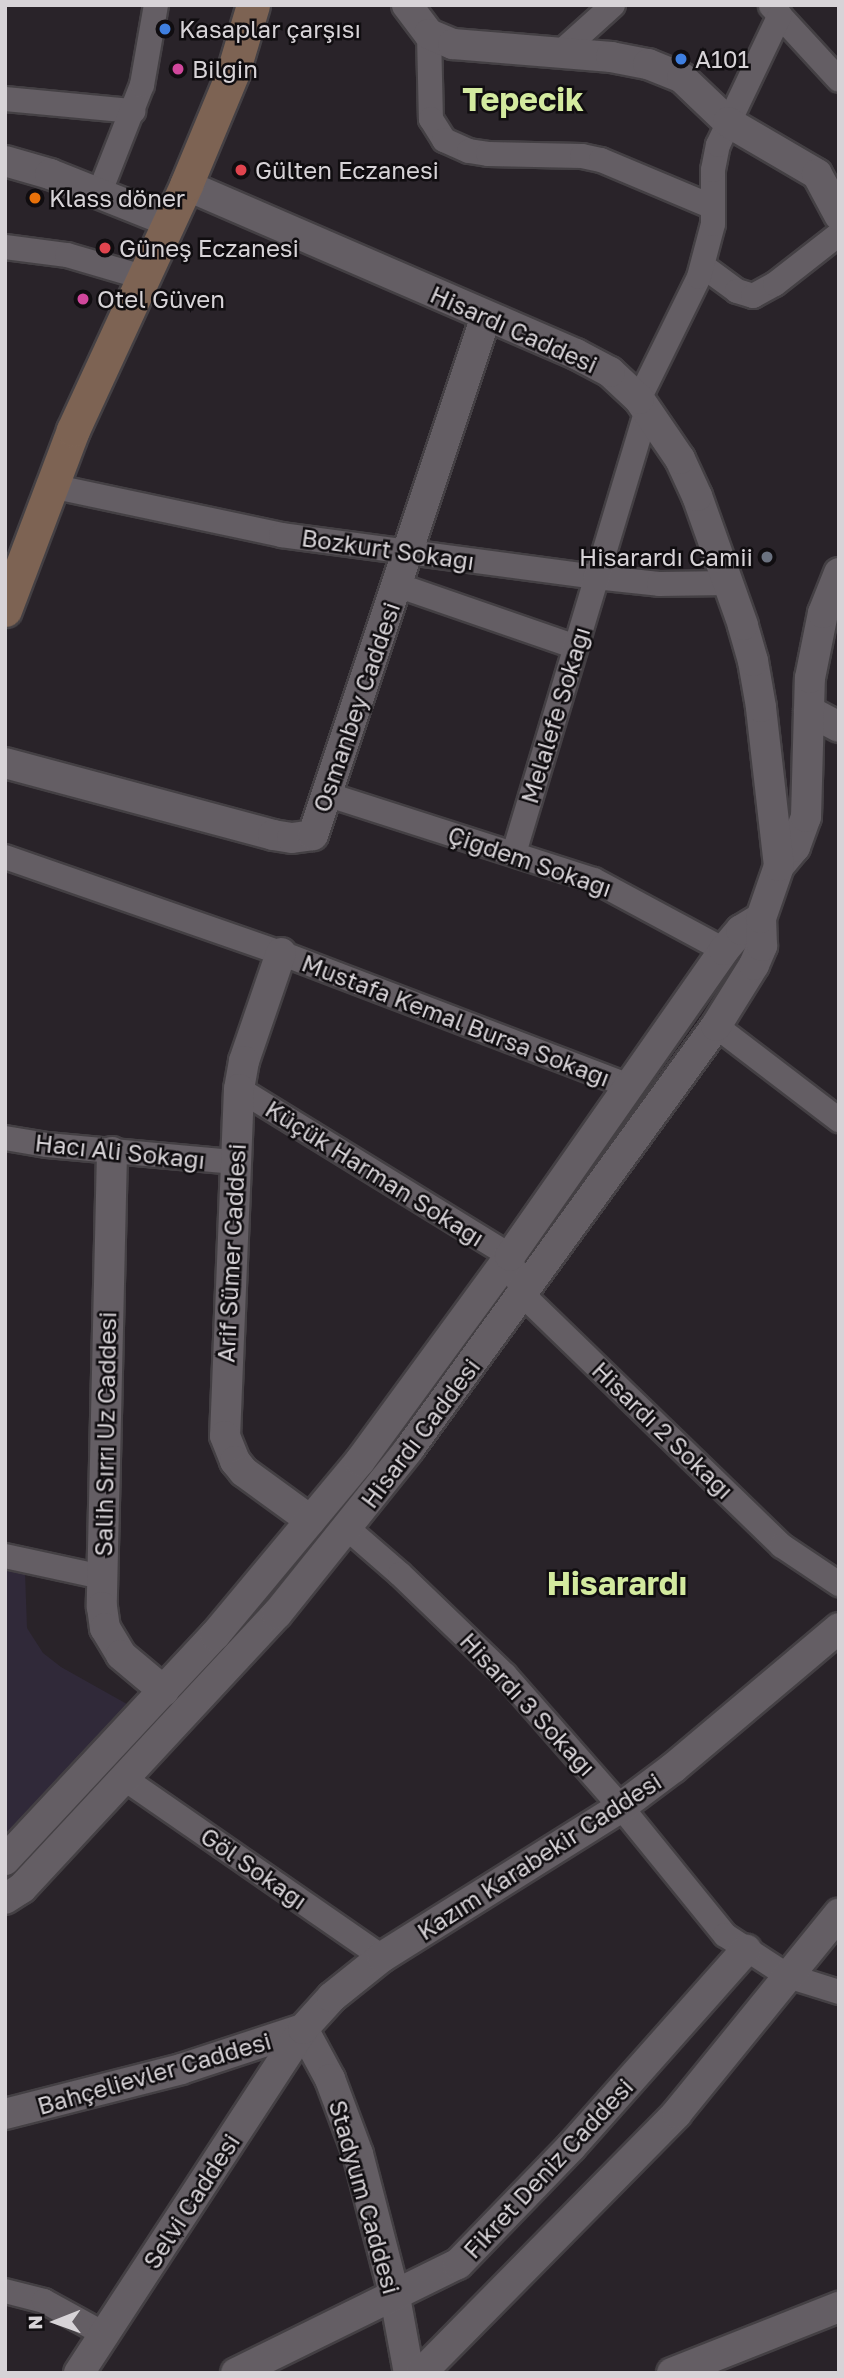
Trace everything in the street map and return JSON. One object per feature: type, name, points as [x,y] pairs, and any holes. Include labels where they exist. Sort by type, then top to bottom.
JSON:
[{"type":"main road","points":[[8,591],[142,277],[186,185],[233,72],[253,5]]},
{"type":"street","points":[[99,194],[134,111],[149,53],[156,5]]},
{"type":"street","points":[[407,5],[429,34],[453,44],[611,57],[664,69],[695,88],[728,122],[817,174],[839,215]]},
{"type":"street","points":[[561,52],[613,5]]},
{"type":"street","points":[[775,10],[839,80]]},
{"type":"street","name":"Melalefe Sokağı","points":[[514,853],[576,646],[643,405],[703,266],[713,224],[715,157],[775,10]]},
{"type":"street","points":[[429,34],[431,118],[444,140],[469,152],[488,155],[582,156],[601,160],[713,207]]},
{"type":"street","points":[[5,99],[134,111]]},
{"type":"street","points":[[5,161],[168,221]]},
{"type":"street","name":"Hisardı Caddesi","points":[[5,1899],[22,1888],[277,1614],[409,1449],[716,1026],[754,965],[762,946],[761,918],[779,866],[767,749],[753,661],[697,496],[680,459],[643,405],[610,372],[593,363],[186,185]]},
{"type":"street","points":[[703,266],[737,291],[753,296],[775,285],[839,234]]},
{"type":"street","points":[[5,247],[67,255],[142,277]]},
{"type":"street","name":"Osmanbey Caddesi","points":[[5,763],[292,838],[313,835],[486,316]]},
{"type":"street","name":"Bozkurt Sokağı","points":[[51,486],[212,522],[408,552],[659,584],[728,583]]},
{"type":"street","points":[[779,866],[795,847],[806,817],[809,711],[815,647],[839,573]]},
{"type":"street","points":[[397,585],[576,646]]},
{"type":"street","points":[[809,711],[839,727]]},
{"type":"street","name":"Çiğdem Sokağı","points":[[326,794],[514,853],[616,890],[724,950]]},
{"type":"street","name":"Mustafa Kemal Bursa Sokağı","points":[[5,857],[281,953],[630,1086]]},
{"type":"street","name":"Hisardı Caddesi","points":[[5,1860],[215,1635],[310,1520],[410,1395],[724,950],[741,930],[761,918]]},
{"type":"street","name":"Arif Sümer Caddesi","points":[[281,953],[244,1061],[239,1089],[225,1436],[235,1461],[244,1472],[310,1520]]},
{"type":"street","points":[[716,1026],[839,1120]]},
{"type":"street","name":"Küçük Harman Sokağı","points":[[239,1089],[510,1256]]},
{"type":"street","name":"Hacı Ali Sokağı","points":[[5,1139],[111,1152],[235,1162]]},
{"type":"street","name":"Salih Sırrı Uz Caddesi","points":[[111,1152],[102,1607],[111,1641],[121,1655],[164,1691]]},
{"type":"street","name":"Hisardı 2 Sokağı","points":[[510,1256],[522,1294],[782,1546],[839,1584]]},
{"type":"street","name":"Hisardı 3 Sokağı","points":[[347,1528],[400,1574],[505,1675],[621,1807],[705,1914],[746,1950],[788,1976],[839,1992]]},
{"type":"street","points":[[5,1556],[102,1577]]},
{"type":"street","name":"Kazım Karabekir Caddesi","points":[[303,2029],[332,1997],[382,1957],[621,1807],[693,1752],[839,1628]]},
{"type":"street","name":"Göl Sokağı","points":[[125,1779],[382,1957]]},
{"type":"street","name":"Fikret Deniz Caddesi","points":[[421,2373],[677,2113],[839,1914]]},
{"type":"street","name":"Fikret Deniz Caddesi","points":[[236,2373],[458,2264],[746,1950]]},
{"type":"street","name":"Stadyum Caddesi","points":[[303,2029],[330,2079],[358,2154],[395,2297],[409,2373]]},
{"type":"street","name":"Bahçelievler Caddesi","points":[[5,2114],[181,2069],[303,2029]]},
{"type":"street","name":"Selvi Caddesi","points":[[79,2373],[303,2029]]},
{"type":"street","points":[[5,2291],[44,2301],[104,2334]]},
{"type":"street","points":[[673,2373],[839,2307]]},
{"type":"shaded area","points":[[5,1568],[25,1572],[27,1628],[43,1653],[61,1667],[134,1708],[5,1837]]},
{"type":"place","name":"Kasaplar çarşısı","points":[[165,29]]},
{"type":"place","name":"A101","points":[[681,59]]},
{"type":"place","name":"Bilgin","points":[[178,69]]},
{"type":"place","name":"Gülten Eczanesi","points":[[241,170]]},
{"type":"place","name":"Klass döner","points":[[35,198]]},
{"type":"place","name":"Güneş Eczanesi","points":[[105,248]]},
{"type":"place","name":"Otel Güven","points":[[83,299]]},
{"type":"place","name":"Hisarardı Camii","points":[[767,557]]},
{"type":"district","name":"Tepecik","points":[[523,99]]},
{"type":"district","name":"Hisarardı","points":[[617,1583]]}]
